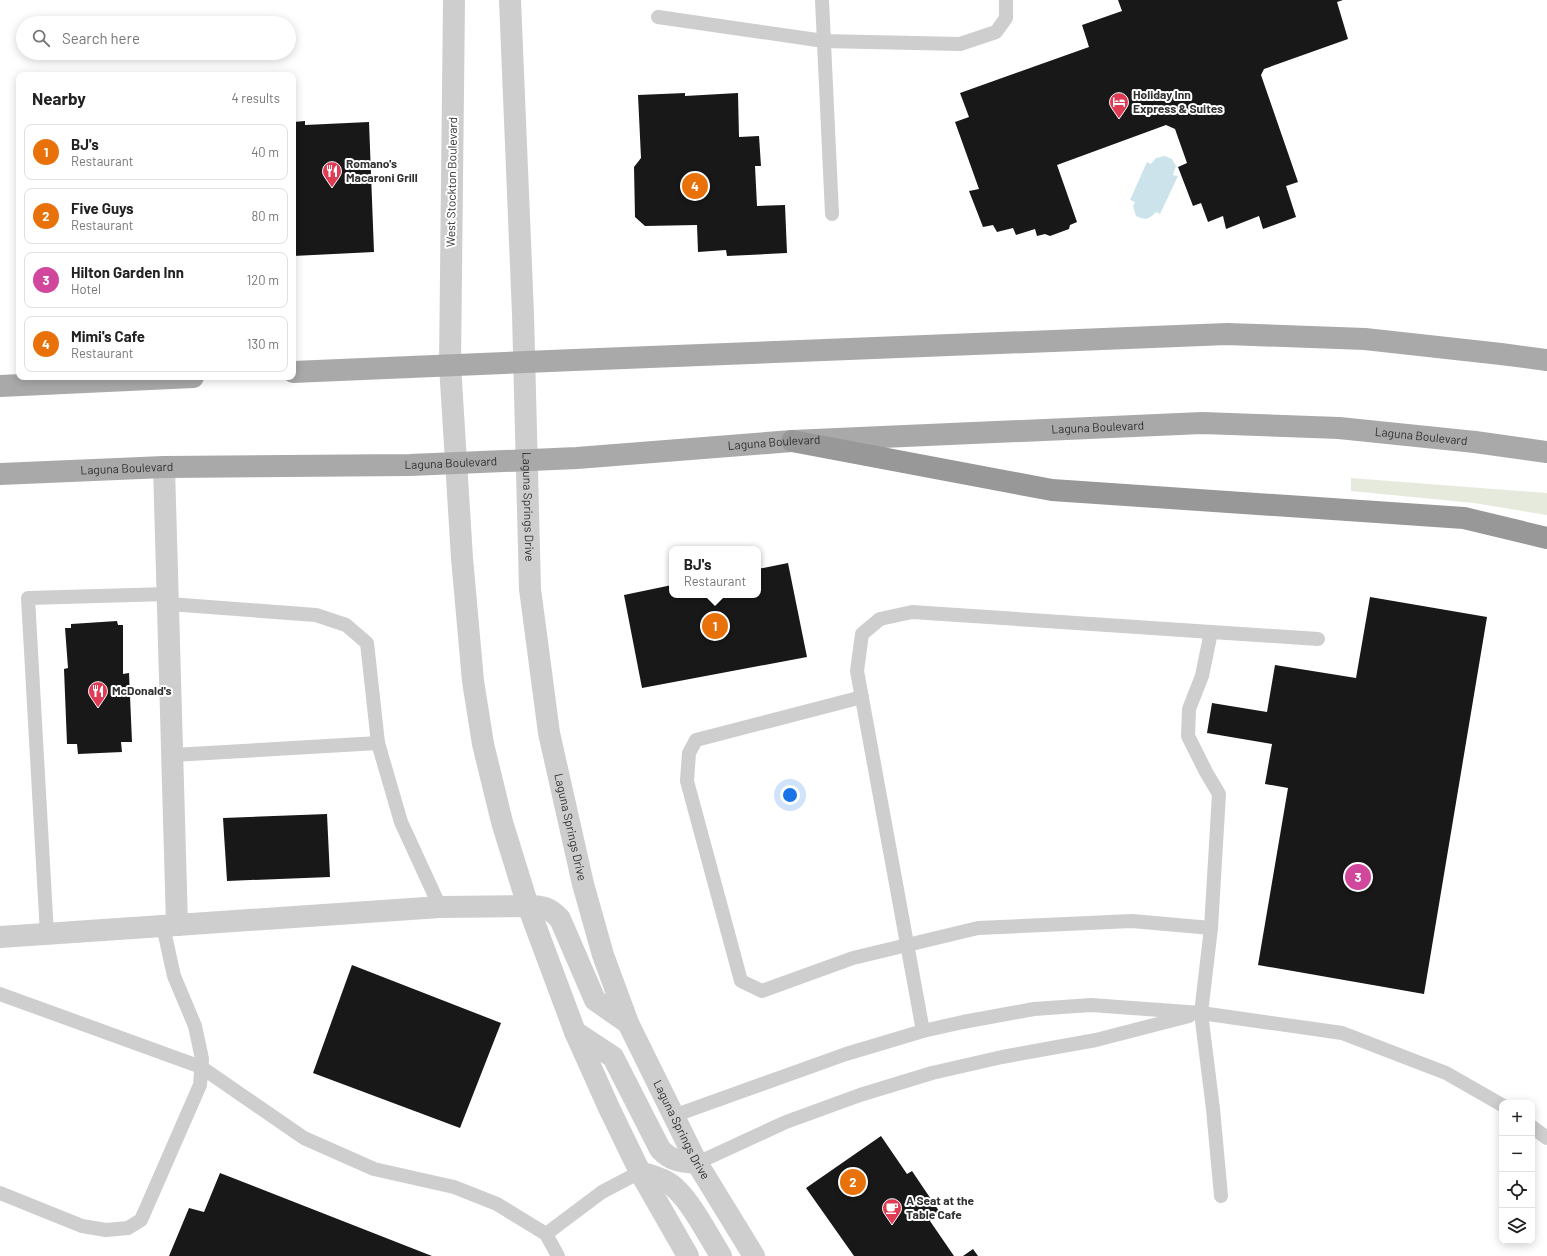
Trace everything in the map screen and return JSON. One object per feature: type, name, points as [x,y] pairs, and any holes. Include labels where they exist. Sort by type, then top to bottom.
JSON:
[{"type":"highway","points":[[792,441],[1052,490],[1464,518],[1547,538]]},
{"type":"main road","points":[[296,372],[1227,334],[1364,339],[1547,360]]},
{"type":"main road","points":[[0,386],[129,380]]},
{"type":"main road","name":"Laguna Boulevard","points":[[0,474],[164,467],[410,465],[577,458],[792,441],[1202,423],[1339,428],[1475,442],[1547,452]]},
{"type":"street","name":"West Stockton Boulevard","points":[[450,365],[454,0]]},
{"type":"street","points":[[510,0],[524,362]]},
{"type":"street","name":"Laguna Springs Drive","points":[[524,362],[530,589],[549,733],[585,891],[603,954],[628,1022],[696,1163],[754,1256]]},
{"type":"street","points":[[450,365],[462,558],[474,689],[483,744],[502,822],[528,906],[575,1032],[640,1172],[688,1256]]},
{"type":"street","points":[[164,467],[173,755],[170,926]]},
{"type":"street","points":[[0,937],[440,907],[542,906],[554,912],[560,919],[595,1000],[628,1022]]},
{"type":"street","points":[[575,1032],[613,1057],[660,1149],[668,1157],[683,1162],[696,1163]]},
{"type":"street","points":[[640,1172],[657,1177],[674,1187],[689,1205],[721,1256]]},
{"type":"lane","points":[[822,0],[832,214]]},
{"type":"lane","points":[[658,17],[824,41],[960,44],[996,32],[1006,18],[1006,0]]},
{"type":"lane","points":[[47,934],[28,598],[168,599],[316,615],[346,625],[367,643],[378,743],[401,822],[440,907]]},
{"type":"lane","points":[[923,1031],[857,671],[862,634],[880,619],[912,612],[1318,639]]},
{"type":"lane","points":[[1211,632],[1202,676],[1189,709],[1188,736],[1219,794],[1211,928],[1201,1013],[1213,1109],[1221,1196]]},
{"type":"lane","points":[[862,698],[696,740],[689,753],[688,781],[741,980],[762,991],[853,958],[978,928],[1132,921],[1211,928]]},
{"type":"lane","points":[[173,755],[378,743]]},
{"type":"lane","points":[[0,1193],[82,1226],[106,1230],[128,1228],[140,1220],[200,1085],[202,1059],[194,1026],[174,976],[170,926]]},
{"type":"lane","points":[[0,994],[201,1067],[304,1138],[374,1169],[454,1187],[497,1204],[546,1234],[558,1256]]},
{"type":"lane","points":[[673,1116],[846,1054],[923,1031],[1034,1008],[1091,1005],[1201,1013],[1342,1032],[1446,1073],[1479,1090],[1499,1103]]},
{"type":"lane","points":[[696,1163],[786,1122],[860,1095],[925,1076],[1002,1057],[1096,1040],[1201,1013]]},
{"type":"lane","points":[[1535,1129],[1547,1138]]},
{"type":"lane","points":[[546,1234],[602,1192],[640,1172]]},
{"type":"shaded area","points":[[1351,478],[1547,493],[1547,515],[1474,503],[1351,491]]},
{"type":"water","points":[[1165,156],[1172,159],[1176,166],[1173,175],[1178,176],[1160,214],[1156,212],[1147,218],[1139,218],[1136,216],[1133,206],[1135,202],[1130,200],[1147,162],[1151,164],[1156,158]]},
{"type":"building","name":"Holiday Inn Express & Suites","points":[[1118,0],[1343,0],[1337,2],[1348,39],[1264,69],[1261,75],[1298,182],[1286,186],[1296,217],[1263,229],[1259,216],[1226,229],[1223,216],[1208,222],[1201,203],[1193,206],[1178,167],[1187,163],[1175,129],[1166,125],[1057,165],[1077,222],[1070,225],[1069,229],[1050,236],[1045,234],[1037,236],[1035,229],[1016,235],[1013,228],[997,232],[993,225],[983,227],[969,191],[979,189],[955,122],[969,117],[960,93],[1089,47],[1082,25],[1122,11]]},
{"type":"building","points":[[685,93],[685,96],[738,93],[739,137],[759,136],[761,166],[755,166],[757,206],[785,205],[787,253],[727,256],[726,250],[698,252],[697,225],[645,226],[635,217],[634,167],[641,158],[638,95]]},
{"type":"building","name":"Romano's Macaroni Grill","points":[[305,121],[305,125],[369,122],[374,252],[296,256],[296,122]]},
{"type":"building","points":[[788,563],[807,657],[642,688],[624,595],[669,586],[669,598],[761,598],[761,568]]},
{"type":"building","points":[[1370,597],[1487,617],[1424,994],[1258,965],[1288,788],[1265,784],[1272,744],[1207,733],[1212,703],[1267,712],[1275,665],[1356,678]]},
{"type":"building","name":"McDonald's","points":[[117,621],[118,625],[123,625],[123,674],[129,673],[132,742],[121,742],[122,752],[78,754],[77,744],[67,744],[64,669],[68,668],[65,628],[71,628],[71,624]]},
{"type":"building","points":[[327,814],[330,877],[227,881],[223,818]]},
{"type":"building","points":[[352,965],[501,1023],[460,1128],[313,1073]]},
{"type":"building","points":[[881,1136],[907,1174],[912,1171],[941,1214],[930,1221],[954,1256],[854,1256],[806,1188]]},
{"type":"building","points":[[220,1173],[432,1256],[169,1256],[189,1208],[204,1212]]},
{"type":"building","points":[[973,1249],[978,1256],[963,1256]]},
{"type":"place","name":"Holiday Inn Express & Suites","points":[[1119,119]]},
{"type":"place","name":"Mimi's Cafe","points":[[695,186]]},
{"type":"place","name":"Romano's Macaroni Grill","points":[[332,188]]},
{"type":"place","name":"BJ's","points":[[715,626]]},
{"type":"place","name":"McDonald's","points":[[98,708]]},
{"type":"place","name":"Hilton Garden Inn","points":[[1358,877]]},
{"type":"place","name":"Five Guys","points":[[853,1182]]},
{"type":"place","name":"A Seat at the Table Cafe","points":[[892,1225]]}]
